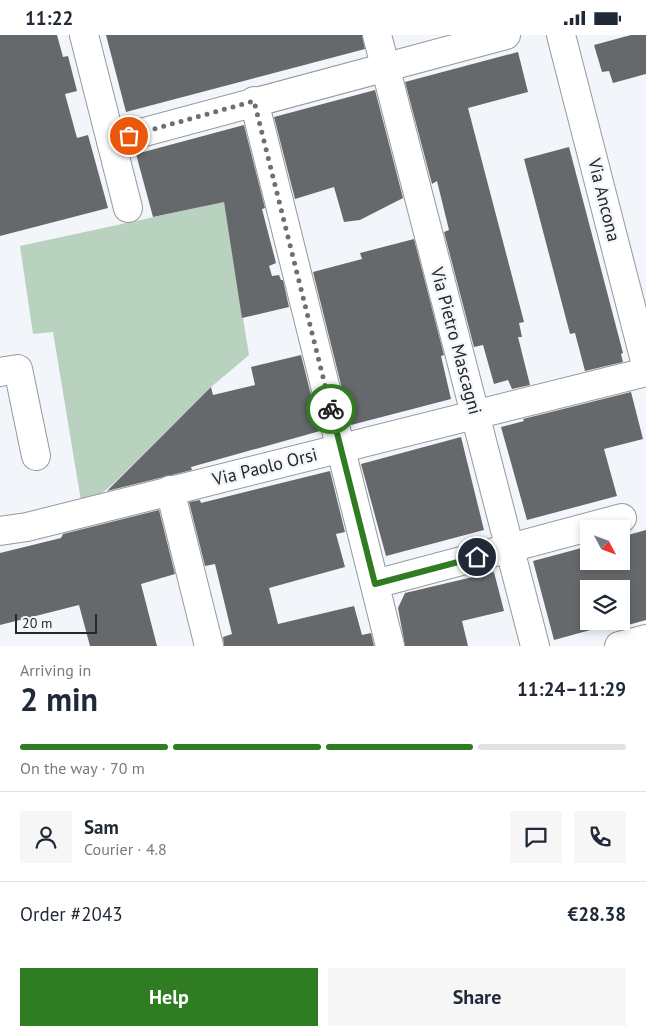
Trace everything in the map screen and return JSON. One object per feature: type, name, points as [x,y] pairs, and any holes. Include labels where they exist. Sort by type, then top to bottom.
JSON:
[{"type":"street","points":[[84,35],[128,208]]},
{"type":"street","name":"Via Pietro Mascagni","points":[[377,35],[511,547],[535,646]]},
{"type":"street","points":[[111,141],[254,101],[506,35]]},
{"type":"street","name":"Via Ancona","points":[[561,35],[646,365]]},
{"type":"street","points":[[254,101],[390,646]]},
{"type":"street","points":[[0,372],[18,369],[36,456]]},
{"type":"street","name":"Via Paolo Orsi","points":[[0,531],[27,527],[646,371]]},
{"type":"street","points":[[170,490],[209,646]]},
{"type":"street","points":[[375,584],[622,518]]},
{"type":"street","points":[[619,646],[646,639]]},
{"type":"green space","points":[[223,196],[249,355],[211,387],[113,484],[92,501],[81,501],[53,332],[33,334],[20,246],[205,206]]},
{"type":"building","points":[[0,35],[57,35],[63,57],[68,56],[77,91],[65,94],[77,138],[88,135],[108,208],[0,236]]},
{"type":"building","points":[[106,35],[362,35],[365,49],[126,112]]},
{"type":"building","points":[[631,35],[646,35],[646,74],[613,83],[609,71],[602,72],[594,45]]},
{"type":"building","points":[[518,52],[528,92],[468,108],[524,322],[519,323],[522,337],[518,337],[530,385],[512,389],[508,380],[494,384],[483,345],[474,347],[444,232],[449,230],[437,181],[432,184],[405,82]]},
{"type":"building","points":[[375,90],[403,198],[360,220],[344,222],[334,187],[295,199],[274,117]]},
{"type":"building","points":[[244,125],[265,208],[262,209],[276,263],[269,266],[272,276],[279,275],[281,280],[283,280],[289,307],[242,318],[224,202],[153,217],[136,154]]},
{"type":"building","points":[[569,147],[623,353],[621,354],[623,362],[585,371],[575,333],[570,334],[524,159]]},
{"type":"building","points":[[414,239],[444,355],[441,356],[451,399],[351,425],[313,272],[362,259],[360,253]]},
{"type":"building","points":[[301,355],[320,431],[191,467],[192,470],[107,491],[211,387],[213,395],[255,385],[251,367]]},
{"type":"building","points":[[631,392],[643,439],[604,449],[617,496],[527,520],[501,427],[524,421],[523,419]]},
{"type":"building","points":[[461,437],[484,530],[386,556],[361,464]]},
{"type":"building","points":[[330,471],[345,532],[336,534],[345,567],[269,588],[278,624],[354,606],[362,635],[371,633],[374,646],[224,646],[223,637],[232,634],[215,564],[205,566],[189,502],[200,500],[201,503]]},
{"type":"building","points":[[159,510],[175,574],[141,584],[157,646],[90,646],[79,605],[0,625],[0,553],[61,538],[63,534]]},
{"type":"building","points":[[646,530],[646,620],[630,624],[630,580],[580,580],[580,630],[590,630],[554,640],[533,561],[580,548],[580,570],[630,570],[630,534]]},
{"type":"building","points":[[494,572],[504,611],[462,621],[468,646],[405,646],[398,608],[405,593]]},
{"type":"way so far","points":[[129,136],[254,101],[331,409]]},
{"type":"route","points":[[331,409],[375,584],[477,557]]}]
